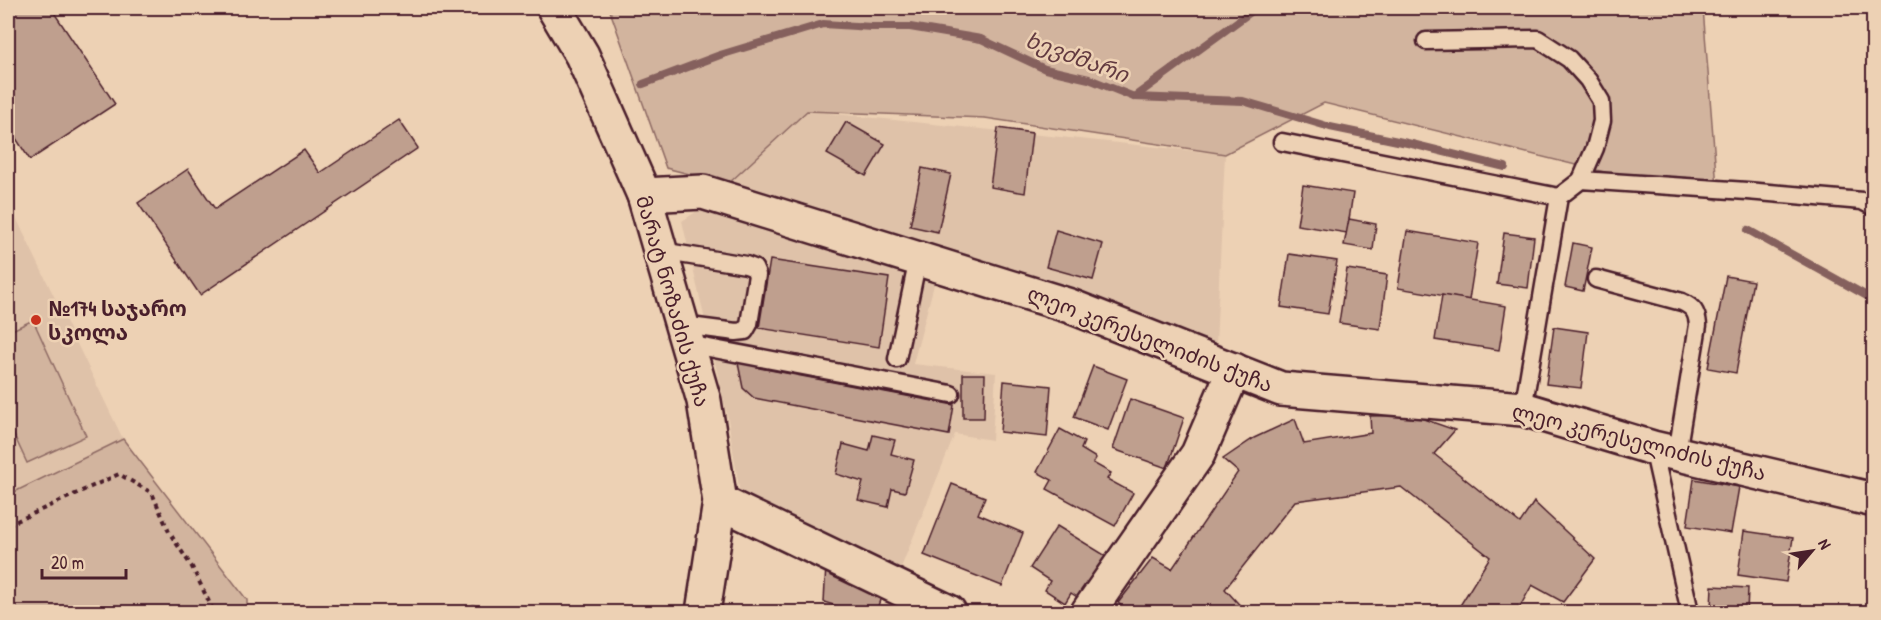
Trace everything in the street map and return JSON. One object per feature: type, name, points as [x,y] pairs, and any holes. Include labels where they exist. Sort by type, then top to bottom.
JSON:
[{"type":"street","name":"მარატ ნოზაძის ქუჩა","points":[[554,8],[582,55],[644,195],[704,400],[720,502],[703,612]]},
{"type":"street","name":"ლეო კერესელიძის ქუჩა","points":[[644,195],[703,192],[1070,306],[1281,389],[1523,408],[1665,450],[1874,500]]},
{"type":"street","points":[[1088,612],[1198,454],[1234,370]]},
{"type":"street","points":[[720,502],[949,612]]},
{"type":"lane","points":[[1426,41],[1538,39],[1569,59],[1588,80],[1601,101],[1602,121],[1595,148],[1581,180],[1559,198],[1523,408]]},
{"type":"lane","points":[[1282,142],[1559,198]]},
{"type":"lane","points":[[1581,180],[1862,201],[1874,207]]},
{"type":"lane","points":[[660,251],[746,265],[754,268],[757,275],[749,324],[745,331],[685,335]]},
{"type":"lane","points":[[897,359],[918,259]]},
{"type":"lane","points":[[1596,279],[1682,302],[1691,306],[1697,315],[1698,325],[1665,450],[1690,612]]},
{"type":"lane","points":[[685,335],[951,394]]},
{"type":"path","points":[[8,525],[119,474],[152,494],[169,532],[192,567],[214,612]]},
{"type":"shaded area","points":[[609,8],[1703,8],[1718,200],[1324,103],[1225,154],[985,118],[807,111],[728,184],[666,168]]},
{"type":"shaded area","points":[[807,111],[1225,154],[1216,345],[1144,316],[728,184]]},
{"type":"shaded area","name":"№174 საჯარო სკოლა","points":[[8,201],[123,439],[8,495]]},
{"type":"shaded area","points":[[702,208],[936,277],[913,364],[996,373],[992,440],[955,434],[898,575],[741,500],[728,419],[682,221]]},
{"type":"shaded area","points":[[33,320],[86,436],[27,463],[8,422],[8,332]]},
{"type":"shaded area","points":[[123,439],[247,600],[247,612],[8,612],[8,495]]},
{"type":"building","points":[[8,8],[51,8],[115,104],[30,160],[8,126]]},
{"type":"building","points":[[399,120],[418,148],[200,295],[138,203],[188,169],[215,209],[304,150],[320,173]]},
{"type":"building","points":[[846,122],[885,144],[866,176],[827,154]]},
{"type":"building","points":[[998,128],[1032,133],[1025,193],[990,187]]},
{"type":"building","points":[[922,168],[951,174],[938,232],[910,226]]},
{"type":"building","points":[[1303,185],[1353,193],[1347,233],[1297,225]]},
{"type":"building","points":[[1349,219],[1376,224],[1373,250],[1344,245]]},
{"type":"building","points":[[1056,230],[1103,244],[1093,280],[1046,267]]},
{"type":"building","points":[[1407,231],[1478,243],[1469,300],[1398,288]]},
{"type":"building","points":[[1504,233],[1534,237],[1528,288],[1497,284]]},
{"type":"building","points":[[1573,243],[1592,247],[1583,291],[1565,287]]},
{"type":"building","points":[[1289,254],[1337,261],[1328,314],[1281,307]]},
{"type":"building","points":[[770,260],[889,278],[879,347],[759,328]]},
{"type":"building","points":[[1347,269],[1387,275],[1380,329],[1339,323]]},
{"type":"building","points":[[1726,276],[1753,281],[1736,373],[1708,368]]},
{"type":"building","points":[[1442,295],[1506,306],[1499,350],[1435,340]]},
{"type":"building","points":[[1554,327],[1588,332],[1581,388],[1546,384]]},
{"type":"building","points":[[737,358],[761,363],[759,368],[954,405],[949,435],[754,398],[743,388]]},
{"type":"building","points":[[1093,366],[1127,379],[1108,430],[1074,417]]},
{"type":"building","points":[[963,374],[985,374],[984,418],[963,418]]},
{"type":"building","points":[[1004,381],[1051,386],[1047,437],[1000,432]]},
{"type":"building","points":[[1130,399],[1184,418],[1167,468],[1113,449]]},
{"type":"building","points":[[1412,415],[1455,430],[1434,454],[1520,523],[1534,502],[1595,559],[1563,602],[1532,585],[1517,612],[1456,612],[1490,557],[1401,487],[1295,501],[1225,589],[1246,612],[1129,612],[1118,603],[1153,558],[1172,569],[1238,472],[1223,459],[1254,438],[1295,419],[1304,444],[1371,433],[1370,416]]},
{"type":"building","points":[[1060,429],[1084,442],[1081,449],[1096,458],[1093,463],[1111,473],[1107,479],[1133,493],[1115,526],[1047,489],[1052,480],[1037,472]]},
{"type":"building","points":[[873,435],[895,440],[891,454],[914,460],[905,492],[892,489],[888,507],[858,500],[863,482],[836,474],[843,444],[869,451]]},
{"type":"building","points":[[1694,479],[1739,487],[1731,533],[1687,526]]},
{"type":"building","points":[[952,484],[985,497],[978,514],[1023,533],[1002,586],[924,555]]},
{"type":"building","points":[[1057,526],[1106,556],[1080,599],[1071,593],[1065,603],[1045,590],[1050,581],[1030,568]]},
{"type":"building","points":[[1744,531],[1793,538],[1786,582],[1738,575]]},
{"type":"building","points":[[826,565],[882,594],[876,612],[840,612],[842,608],[824,602]]},
{"type":"building","points":[[1712,586],[1748,588],[1747,612],[1711,609]]},
{"type":"building","points":[[473,605],[492,612],[470,612]]},
{"type":"waterway","points":[[1134,97],[1256,8]]},
{"type":"waterway","name":"ხევძმარი","points":[[643,84],[720,55],[823,24],[910,27],[981,39],[1045,69],[1089,79],[1134,97],[1243,101],[1330,127],[1505,167]]},
{"type":"waterway","name":"ხევძმარი","points":[[1748,230],[1874,300]]},
{"type":"place","name":"№174 საჯარო სკოლა","points":[[36,320]]}]
